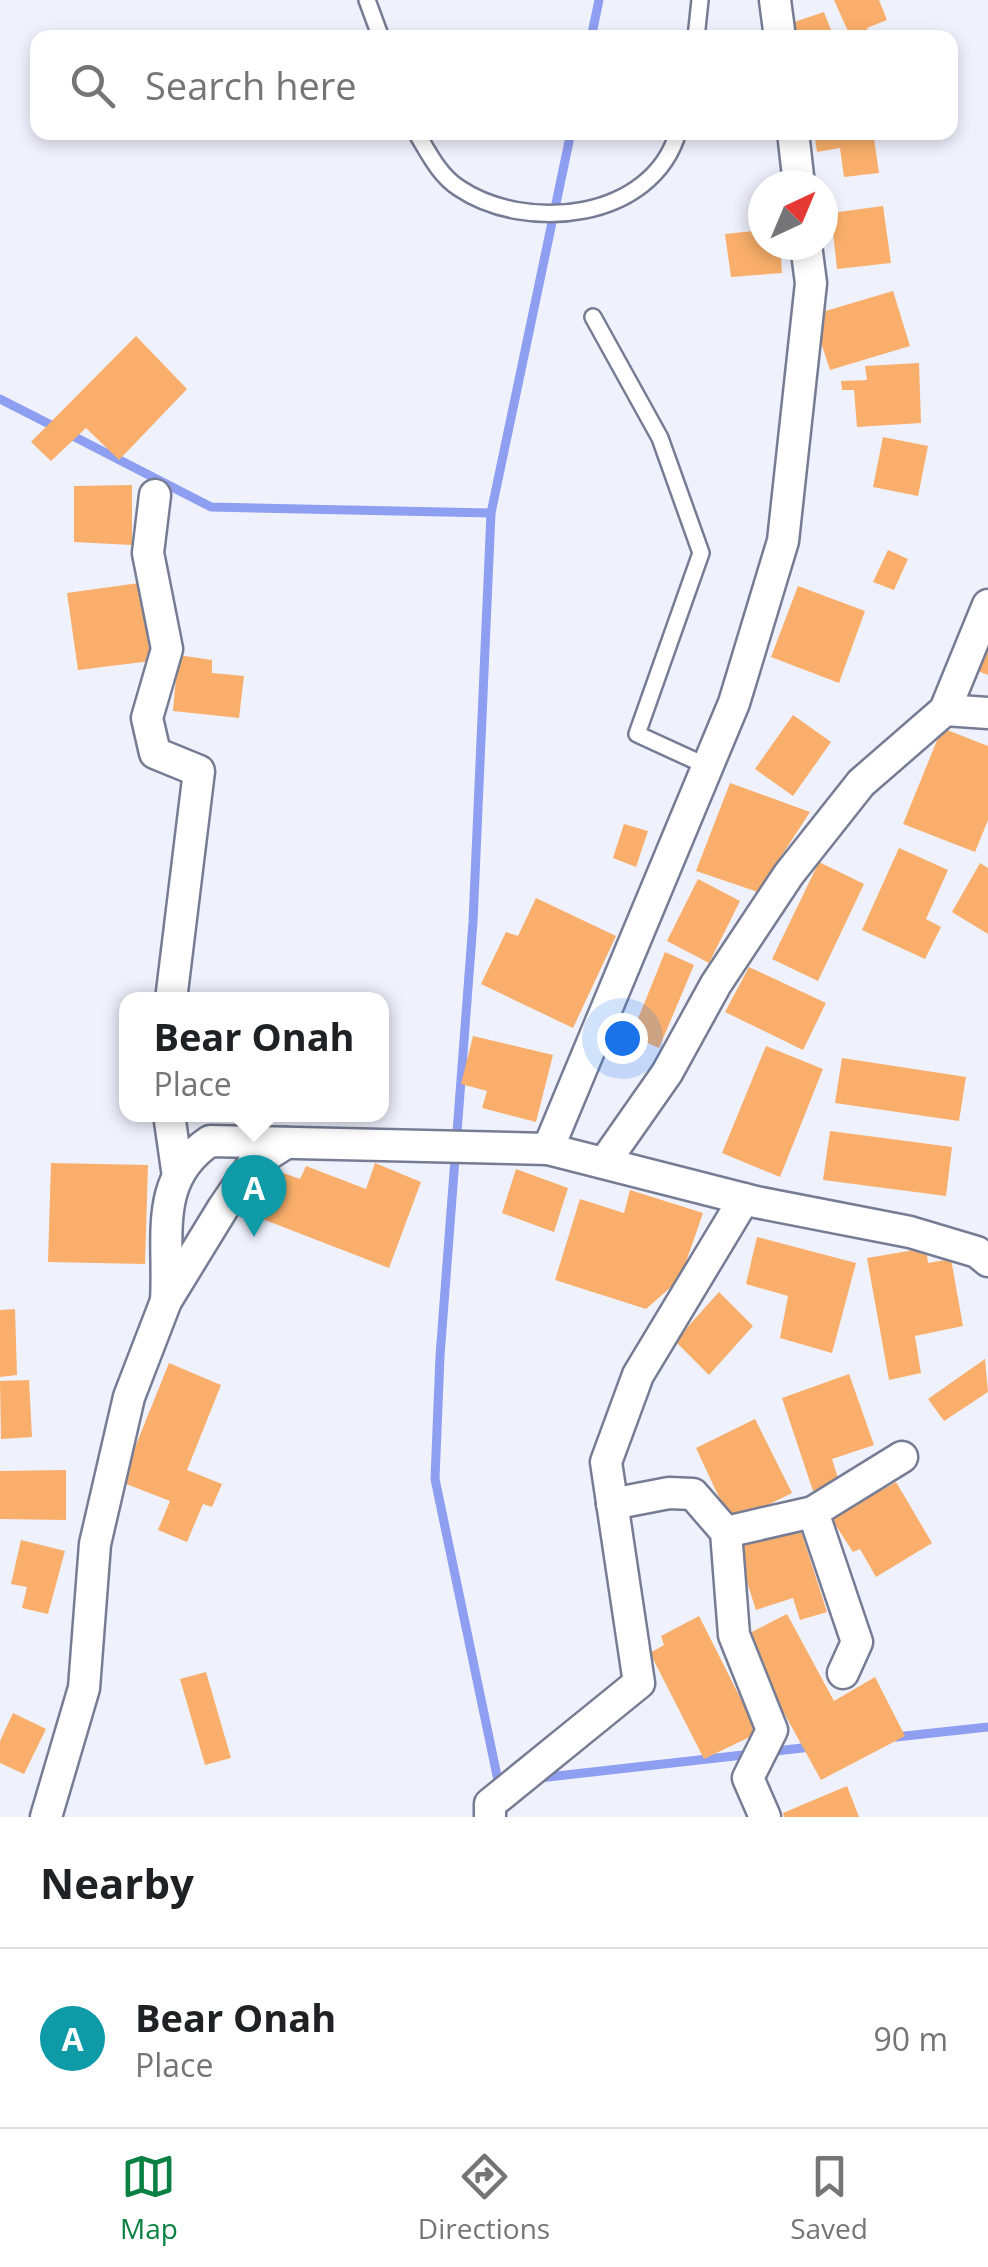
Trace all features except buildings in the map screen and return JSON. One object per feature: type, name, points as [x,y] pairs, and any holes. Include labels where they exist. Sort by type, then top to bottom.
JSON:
[{"type":"street","points":[[775,0],[779,30]]},
{"type":"street","points":[[793,140],[797,170]]},
{"type":"street","points":[[548,1150],[734,703],[783,541],[811,283],[808,260]]},
{"type":"street","points":[[155,495],[148,553],[166,649],[148,718],[156,753],[198,771],[172,992]]},
{"type":"street","points":[[604,1163],[666,1073],[716,984],[788,874],[861,783],[945,710],[988,604]]},
{"type":"street","points":[[945,710],[988,713]]},
{"type":"street","points":[[166,1301],[169,1193],[177,1170],[169,1122]]},
{"type":"street","points":[[177,1170],[210,1141],[548,1150],[744,1199],[984,1249]]},
{"type":"street","points":[[46,1817],[84,1688],[95,1544],[129,1397],[166,1301],[253,1164],[286,1143]]},
{"type":"street","points":[[490,1817],[490,1804],[639,1683],[606,1462],[638,1376],[744,1199]]},
{"type":"street","points":[[726,1532],[814,1512],[902,1458]]},
{"type":"street","points":[[612,1504],[669,1493],[693,1494],[726,1532],[734,1634],[772,1730],[748,1778],[765,1817]]},
{"type":"street","points":[[814,1512],[857,1642],[843,1673]]},
{"type":"lane","points":[[367,0],[378,30]]},
{"type":"lane","points":[[697,30],[700,0]]},
{"type":"lane","points":[[421,140],[442,173],[459,188],[499,207],[534,215],[577,214],[622,196],[653,175],[676,140]]},
{"type":"lane","points":[[593,317],[660,438],[701,554],[637,734],[708,766]]},
{"type":"waterway","points":[[593,30],[599,0]]},
{"type":"waterway","points":[[500,1790],[435,1479],[440,1356],[473,922],[491,513],[569,140]]},
{"type":"waterway","points":[[0,399],[55,427]]},
{"type":"waterway","points":[[69,434],[211,507],[491,513]]},
{"type":"waterway","points":[[896,1737],[988,1727]]},
{"type":"waterway","points":[[767,1752],[811,1747]]},
{"type":"waterway","points":[[539,1778],[752,1754]]},
{"type":"place","name":"Bear Onah","points":[[254,1237]]}]
